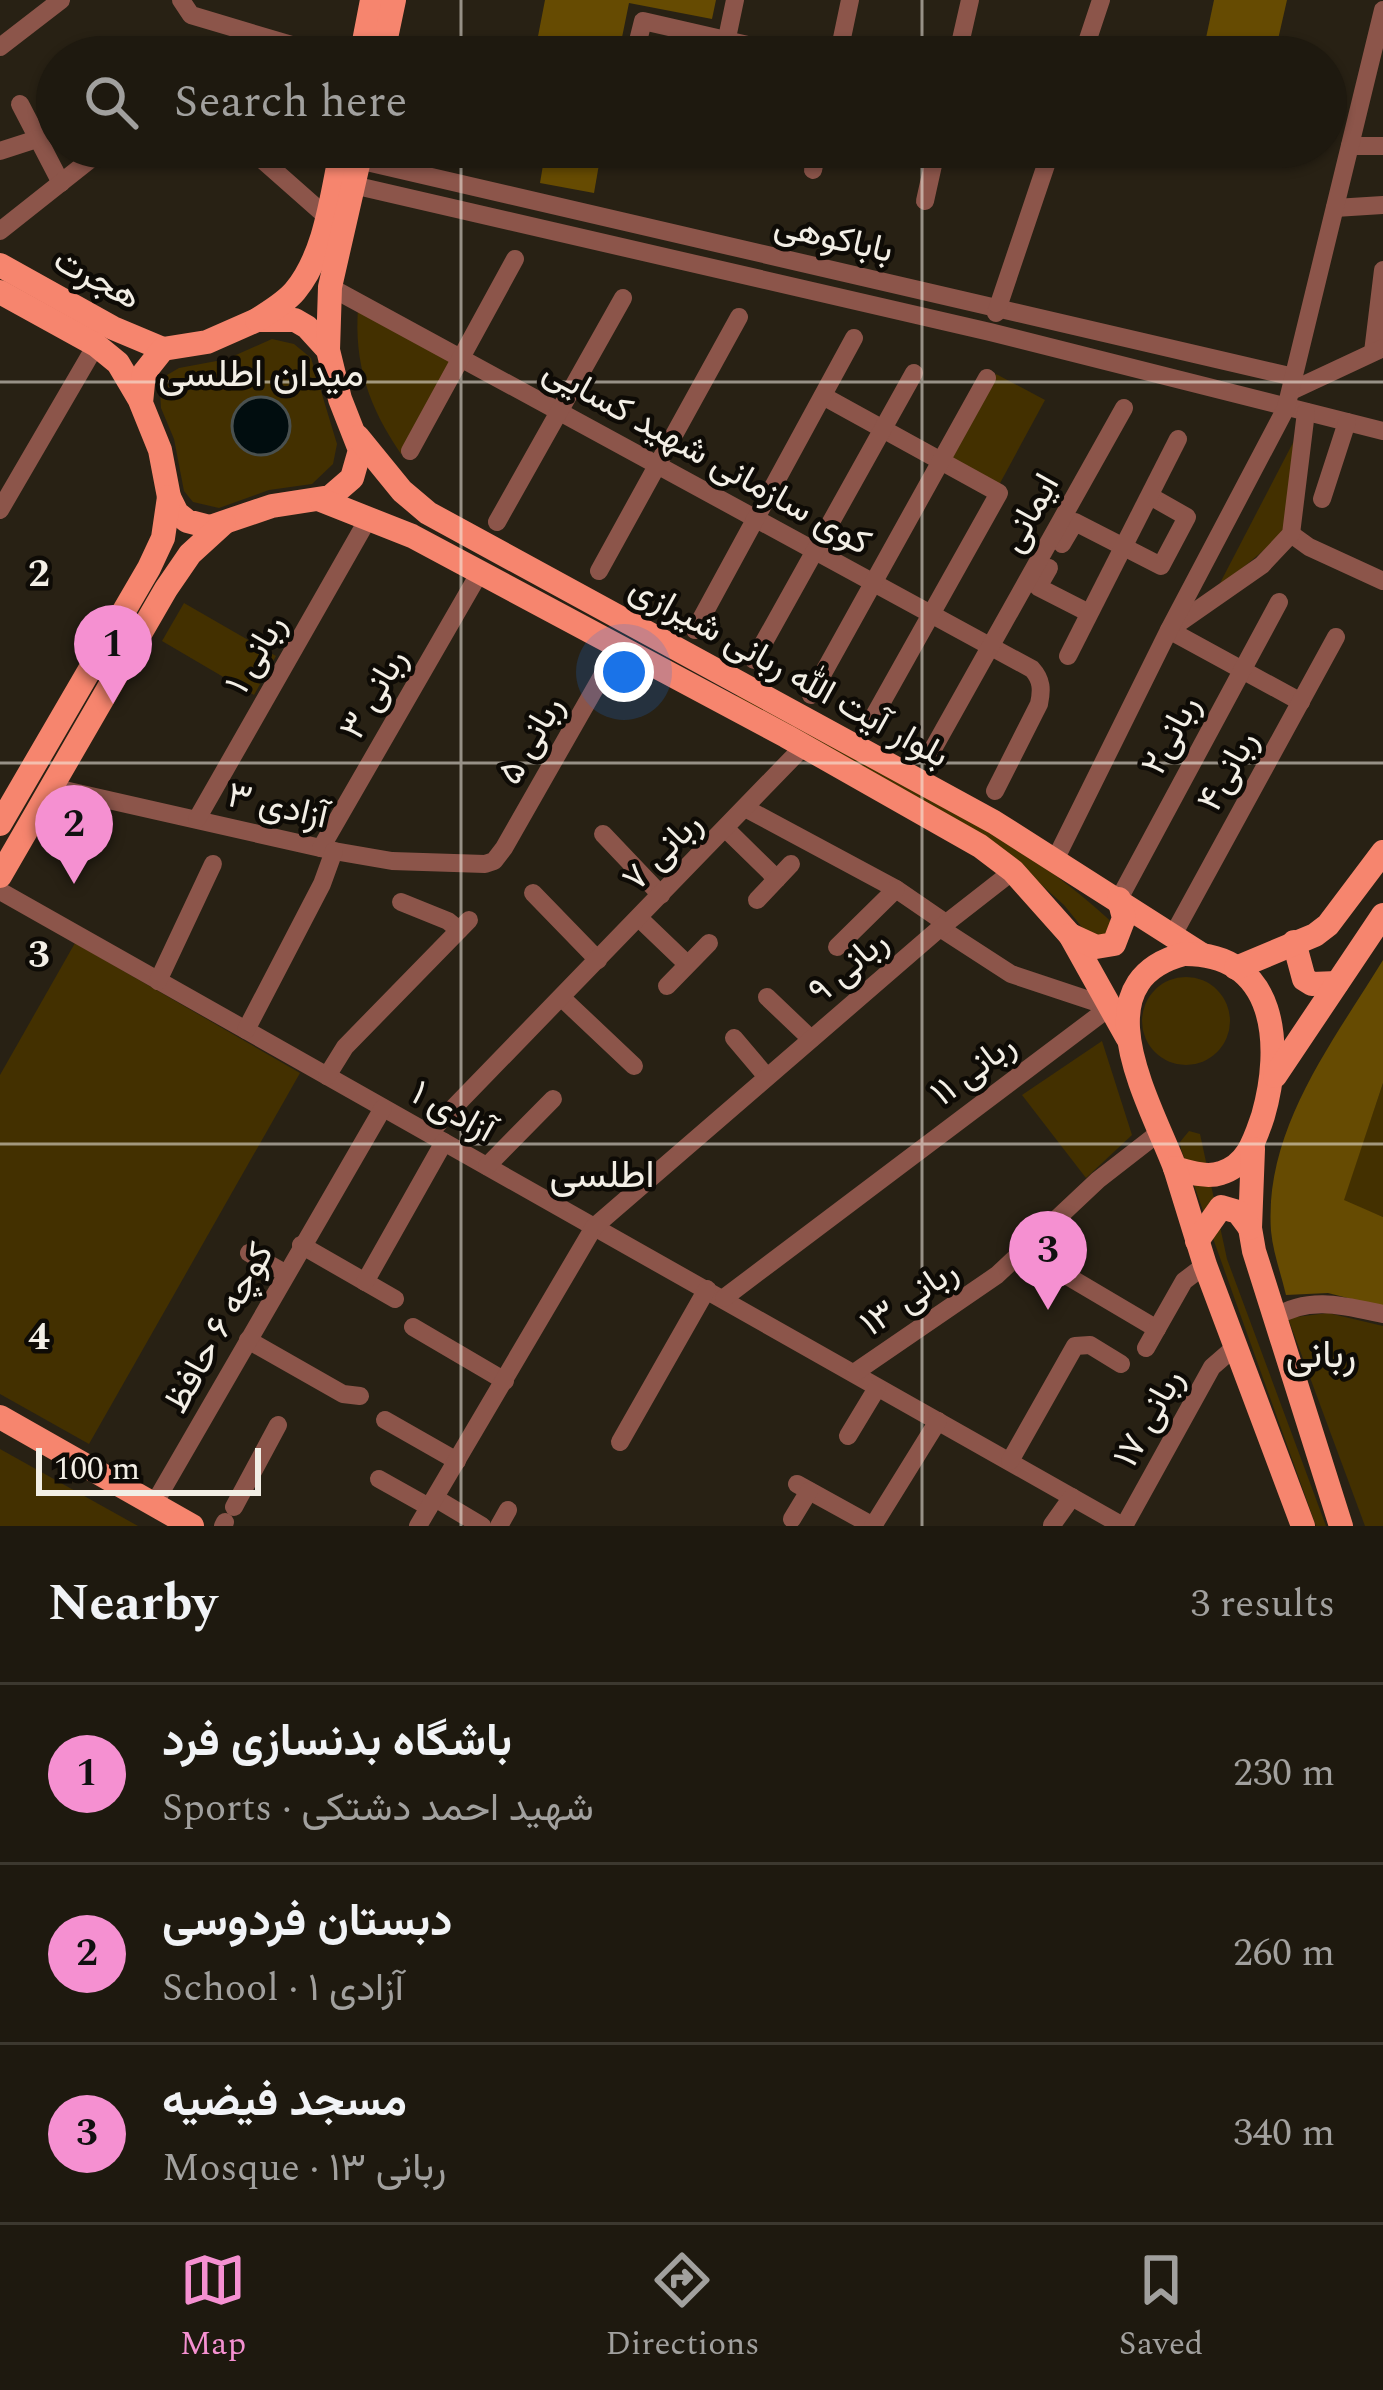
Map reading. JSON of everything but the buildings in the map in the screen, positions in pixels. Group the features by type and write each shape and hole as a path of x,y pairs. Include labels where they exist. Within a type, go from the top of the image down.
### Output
{"main road":[{"path":"365,36 372,0"},
{"path":"386,36 394,0"},
{"path":"0,824 163,538 169,497 160,450 141,403 144,374 163,349 207,342 257,320 293,294 350,168"},
{"path":"169,497 187,520 210,527 272,506 321,500 352,478 358,465 358,436 340,399 328,350 330,287 352,168"},
{"name":"هجرت","path":"0,265 113,328 163,349"},
{"name":"هجرت","path":"0,292 95,344 118,363 141,403"},
{"path":"257,320 295,320 328,350"},
{"name":"بلوار آیت الله ربانی شیرازی","path":"358,436 402,491 428,513 722,671 1055,860 1201,954"},
{"name":"بلوار آیت الله ربانی شیرازی","path":"321,500 412,536 946,825 1013,872 1070,935 1127,1037"},
{"path":"0,877 166,589 190,554 224,523"},
{"path":"708,694 722,671"},
{"path":"1235,968 1328,926 1383,852"},
{"path":"1070,935 1096,947 1114,944 1124,918 1119,899"},
{"path":"1341,1526 1250,1228 1252,1149 1274,1078 1383,915"},
{"path":"1294,942 1304,979 1312,984 1336,983"},
{"path":"1274,1078 1270,1013 1261,995 1235,968 1201,954 1169,958 1142,976 1127,1005 1127,1037 1303,1526"},
{"path":"1175,1168 1219,1174 1233,1168 1252,1149"},
{"path":"1201,1253 1221,1207 1238,1212 1250,1228"},
{"path":"0,1417 192,1526"}],"street":[{"path":"0,47 60,0"},
{"path":"728,36 735,0"},
{"path":"842,36 850,0"},
{"path":"962,36 970,0"},
{"path":"1089,36 1102,0"},
{"path":"186,8 269,36"},
{"path":"1347,158 1379,46 1383,10"},
{"path":"639,36 643,21 687,36"},
{"path":"20,104 36,137"},
{"path":"0,151 36,139"},
{"path":"1350,146 1383,146"},
{"path":"53,168 61,183"},
{"path":"0,231 80,168"},
{"path":"272,168 327,217"},
{"path":"384,168 990,332 1294,397 1347,422 1383,431"},
{"name":"باباکوهی","path":"386,168 1294,397"},
{"path":"925,201 932,168"},
{"path":"990,332 1045,168"},
{"path":"1169,630 1262,565 1291,534 1294,397 1345,168"},
{"path":"1335,208 1383,205"},
{"path":"410,451 515,259"},
{"path":"1055,860 1169,630 1294,397 1378,350 1383,271"},
{"name":"کوی سازمانی شهید کسایی","path":"330,287 1032,669 1042,690 994,791"},
{"path":"497,522 623,298"},
{"path":"599,571 739,316"},
{"path":"695,629 854,338"},
{"path":"0,510 95,344"},
{"path":"754,660 914,373"},
{"path":"811,695 987,378"},
{"path":"824,396 999,493 869,725"},
{"name":"ایمانی","path":"929,756 1124,408"},
{"path":"1322,499 1347,422"},
{"path":"1068,656 1178,439"},
{"path":"1150,496 1187,517 1200,516 1223,528"},
{"path":"1089,613 1038,587 1075,522 1161,566 1187,517"},
{"name":"ربانی ۱","path":"197,820 368,519"},
{"path":"1291,534 1383,580"},
{"name":"ربانی ۳","path":"246,1030 322,884 328,849 480,572"},
{"name":"ربانی۲","path":"1119,899 1279,602"},
{"path":"1169,630 1301,702"},
{"name":"ربانی۴","path":"1173,935 1336,638"},
{"name":"ربانی ۵","path":"494,861 570,738 618,648"},
{"name":"ربانی ۷","path":"365,1282 436,1138 562,998 804,746"},
{"name":"۳ آزادی","path":"51,787 392,861 453,865 494,861"},
{"path":"747,808 896,890 1011,974 1110,1006"},
{"path":"727,830 777,879"},
{"path":"603,834 661,896"},
{"path":"158,981 213,864"},
{"path":"757,900 791,864"},
{"name":"ربانی ۹","path":"418,1526 594,1227 943,926 1013,872"},
{"path":"837,947 896,890"},
{"name":"آزادی ۱","path":"0,891 1124,1526"},
{"path":"533,893 598,960"},
{"path":"327,1076 345,1047 464,925 400,902"},
{"path":"639,918 687,964"},
{"path":"667,986 709,943"},
{"path":"767,997 812,1039"},
{"path":"562,998 634,1066"},
{"name":"ربانی ۱۱","path":"716,1293 1110,1006"},
{"path":"734,1038 767,1077"},
{"path":"487,1166 554,1099"},
{"name":"کوچه ۶ حافظ","path":"154,1504 383,1108"},
{"name":"ربانی ۱۳","path":"854,1373 997,1275 1098,1180 1161,1131"},
{"path":"302,1245 395,1299"},
{"path":"1025,1251 1156,1329"},
{"path":"249,1253 285,1273"},
{"path":"1146,1348 1201,1253"},
{"path":"620,1442 716,1293"},
{"path":"1274,1318 1311,1304 1383,1314"},
{"path":"413,1327 505,1381"},
{"path":"248,1340 343,1394 359,1396"},
{"path":"1010,1461 1075,1346 1090,1345 1120,1364"},
{"name":"ربانی ۱۷","path":"1124,1526 1212,1367 1235,1347"},
{"path":"848,1436 877,1388"},
{"path":"385,1420 457,1462"},
{"path":"792,1520 803,1487 866,1525 938,1421"},
{"path":"227,1518 278,1426"},
{"path":"379,1478 482,1526"},
{"path":"1052,1526 1072,1497"}],"shaded area":[{"path":"545,0 716,0 712,19 629,3 622,36 538,36"},
{"path":"1214,0 1287,0 1279,36 1206,36"},
{"path":"542,168 598,168 594,193 540,183"},
{"path":"358,308 452,360 401,454 366,385"},
{"path":"272,339 294,344 311,358 337,444 333,464 312,484 269,490 219,508 193,502 184,491 174,439 161,408 160,391 167,375 179,368 227,359"},
{"path":"996,374 1045,400 999,485 950,459"},
{"path":"261,397 281,406 290,426 281,446 261,455 241,446 232,426 241,406"},
{"path":"1297,435 1287,531 1217,589"},
{"path":"184,603 276,656 254,695 162,641"},
{"path":"739,695 887,773 1032,858 1118,928 1115,937 1089,936 1064,905 997,845 733,697"},
{"path":"75,943 300,1073 89,1444 0,1394 0,1075"},
{"path":"1383,960 1383,1083 1344,1200 1383,1217 1383,1307 1328,1293 1286,1295 1271,1231 1279,1157 1306,1088"},
{"path":"1186,977 1217,990 1230,1021 1217,1052 1186,1065 1155,1052 1142,1021 1155,990"},
{"path":"1102,1041 1132,1135 1086,1178 1022,1095"},
{"path":"1383,1083 1383,1217 1343,1201"},
{"path":"1189,1131 1200,1134 1227,1259 1326,1526 1316,1526 1181,1149 1180,1142"},
{"path":"1328,1313 1383,1326 1383,1526 1365,1526 1288,1318"},
{"path":"0,1449 138,1526 0,1526"}],"place":[{"name":"باشگاه بدنسازی فرد","path":"113,704"},
{"name":"دبستان فردوسی","path":"74,884"},
{"name":"مسجد فیضیه","path":"1048,1310"}],"district":[{"name":"میدان اطلسی","path":"261,372"},
{"name":"اطلسی","path":"602,1173"},
{"name":"ربانی","path":"1321,1353"}]}
